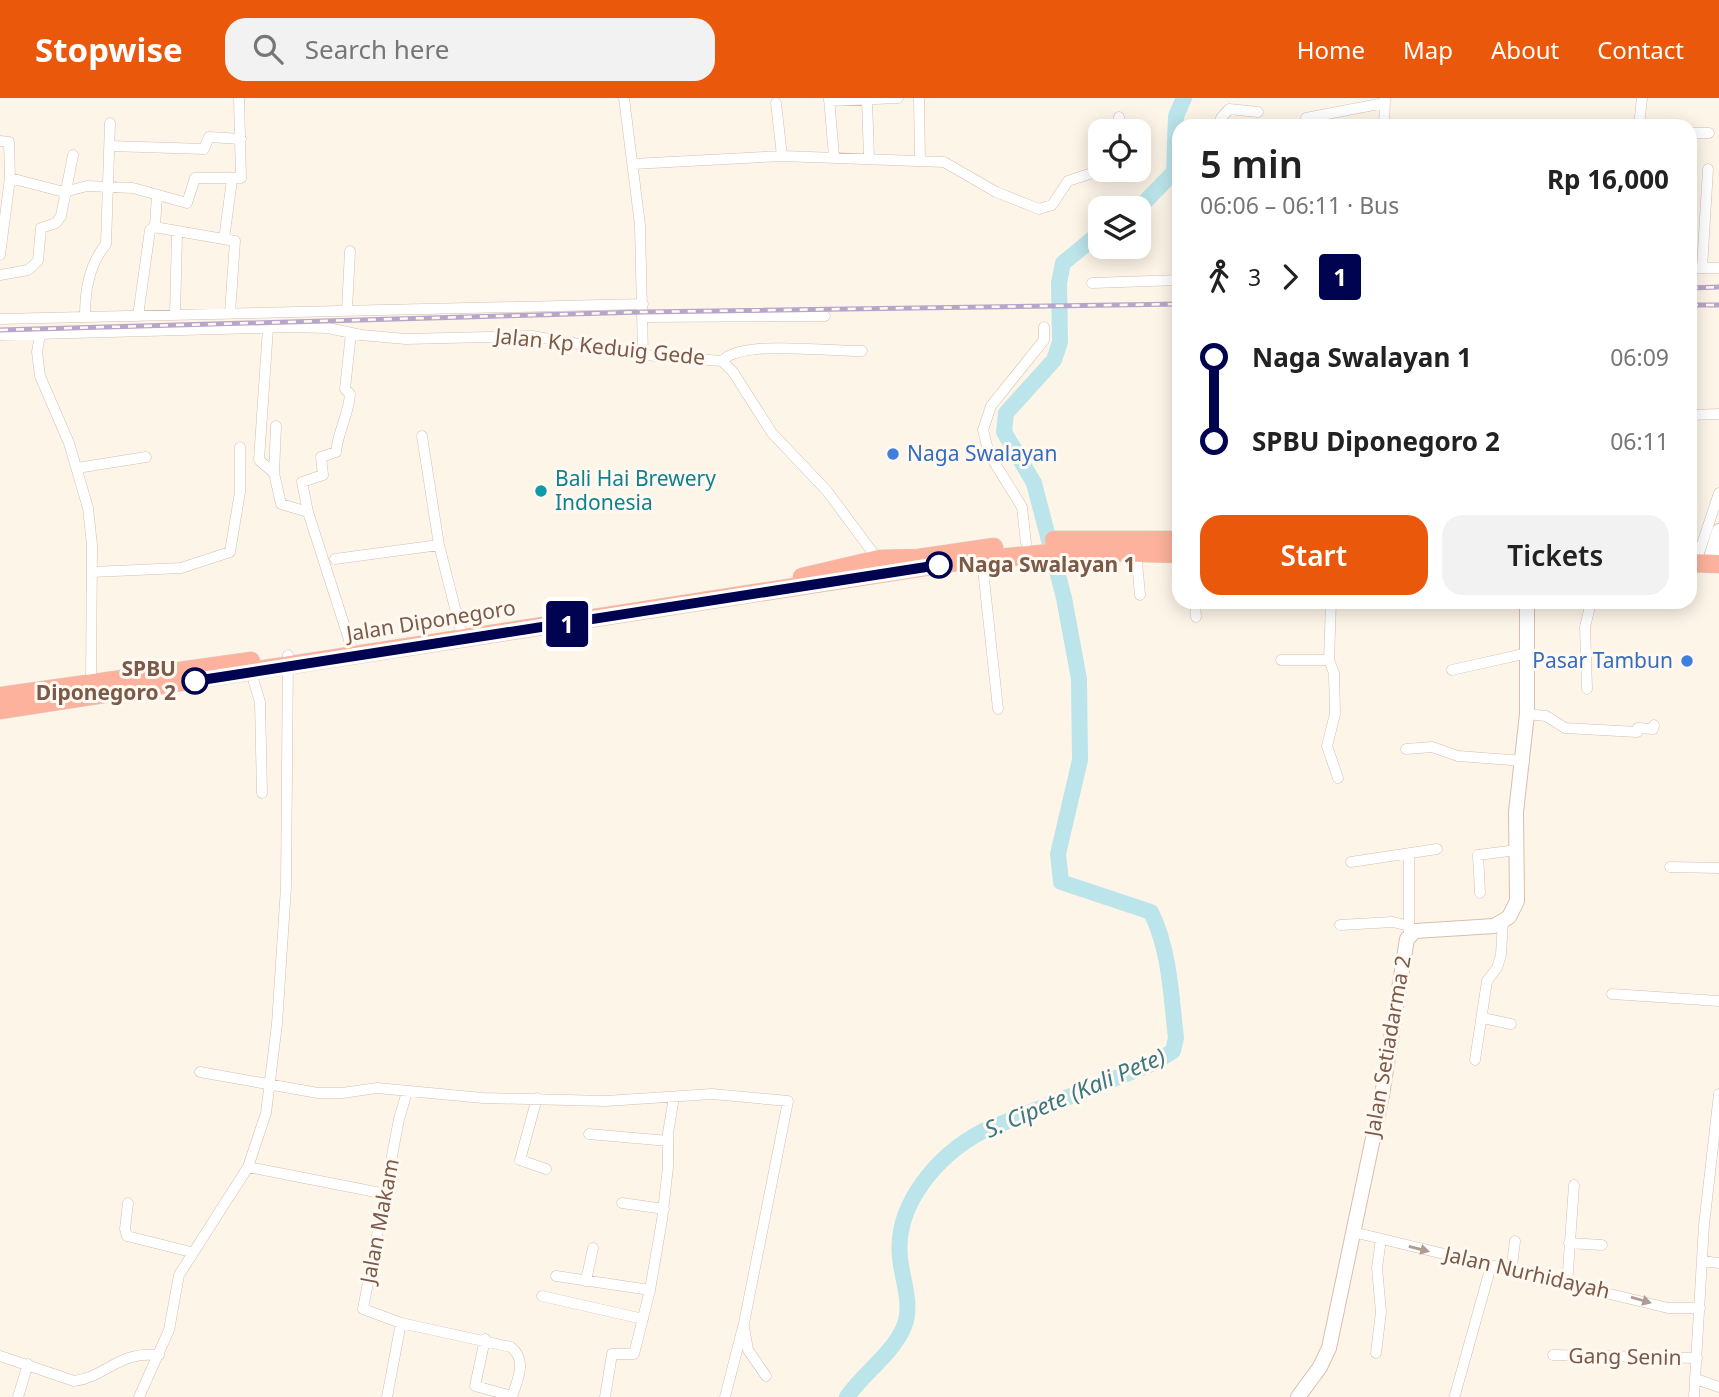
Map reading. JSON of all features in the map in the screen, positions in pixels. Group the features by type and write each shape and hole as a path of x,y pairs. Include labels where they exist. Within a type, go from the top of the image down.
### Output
{"highway":[{"path":"1077,545 1172,540"},
{"name":"Jalan Diponegoro","path":"288,661 351,646 460,628 804,577 1031,546 1077,545"},
{"path":"1077,545 1172,553"},
{"name":"Jalan Diponegoro","path":"0,710 249,667 880,567"},
{"name":"Jalan Diponegoro","path":"0,696 91,682 249,667"}],"main road":[{"path":"1705,559 1719,531"},
{"path":"1503,921 1517,901 1516,812 1524,761 1527,714 1527,609"},
{"name":"Jalan Setiadarma 2","path":"1298,1397 1326,1356 1382,1096 1409,930 1478,929 1503,921"}],"street":[{"path":"10,178 64,192 109,186 157,195 183,204 190,200 195,178 232,180 241,177 239,98"},
{"path":"624,98 633,164 643,304 643,355"},
{"path":"834,156 829,99 898,98"},
{"path":"919,98 920,161"},
{"path":"1640,119 1642,98"},
{"path":"867,100 869,158"},
{"path":"1306,118 1385,100 1384,119"},
{"path":"776,103 782,156"},
{"path":"1222,119 1223,114 1229,109 1258,112"},
{"path":"85,316 86,284 99,252 106,244 110,123"},
{"path":"1697,132 1709,133"},
{"path":"110,146 204,149 208,137 241,139"},
{"path":"0,141 9,142 10,178 4,202 0,256"},
{"path":"0,275 27,270 38,261 41,229 56,223 61,216 73,155"},
{"path":"633,164 782,156 944,162 996,192 1039,209 1052,205 1068,181 1088,174"},
{"path":"1697,260 1708,169"},
{"path":"224,239 232,180"},
{"path":"138,316 150,230 154,228 157,195"},
{"path":"154,228 236,242 230,313"},
{"path":"175,315 177,234"},
{"path":"347,310 350,251"},
{"path":"1697,268 1719,268"},
{"path":"1092,283 1172,280"},
{"path":"0,319 643,304"},
{"path":"643,317 825,316"},
{"path":"1031,546 1022,507 989,454 983,430 991,406 1044,340 1044,327"},
{"path":"268,328 259,457 274,473"},
{"name":"Jalan Kp Keduig Gede","path":"0,335 328,328 405,339 532,336 643,355 722,361 733,372 772,433 827,491 880,567"},
{"path":"351,333 345,389 350,394 348,409 339,429 336,452 322,456 323,475 302,482 308,513 351,646"},
{"path":"40,334 37,352 40,376 69,443 88,508 92,572 91,682"},
{"path":"722,361 732,354 765,349 800,347 862,351"},
{"path":"1697,415 1719,414"},
{"path":"276,426 274,473 281,504 308,513"},
{"path":"422,436 439,545 460,628"},
{"path":"92,572 181,568 230,552 240,492 240,447"},
{"path":"77,468 146,457"},
{"path":"1705,559 1719,493"},
{"path":"335,559 439,545"},
{"path":"1136,551 1140,595"},
{"path":"981,554 998,709"},
{"path":"1195,609 1196,617"},
{"path":"1331,609 1329,660 1334,673 1335,714 1327,746 1338,778"},
{"path":"1587,689 1585,627 1589,609"},
{"path":"1452,670 1528,653"},
{"path":"1281,660 1329,660"},
{"path":"139,1397 169,1330 179,1275 191,1252 248,1167 266,1113 286,887 288,661"},
{"path":"249,667 260,702 262,793"},
{"path":"1527,714 1546,716 1565,728 1637,732 1638,728 1653,730 1654,724"},
{"path":"1406,749 1432,747 1458,756 1524,761"},
{"path":"1351,862 1437,849"},
{"path":"1480,893 1478,855 1517,850"},
{"path":"1340,925 1393,922 1409,930 1409,854"},
{"path":"1671,867 1719,868"},
{"path":"1475,1060 1487,981 1497,968 1501,955 1503,921"},
{"path":"1612,995 1719,1002"},
{"path":"1483,1018 1511,1024"},
{"path":"200,1072 269,1087 318,1093 377,1088 407,1092 606,1101 725,1094 788,1101 744,1323 725,1397"},
{"name":"Jalan Makam","path":"407,1092 362,1307 365,1312 401,1323 485,1339 511,1347 519,1355 521,1365 512,1397"},
{"path":"1694,1397 1702,1261 1719,1094"},
{"path":"605,1397 612,1354 617,1352 632,1355 650,1290 664,1209 674,1097"},
{"path":"537,1098 520,1160 546,1169"},
{"path":"589,1135 668,1141"},
{"path":"248,1167 386,1194"},
{"path":"1567,1285 1574,1185"},
{"path":"128,1203 125,1229 127,1236 191,1252"},
{"path":"622,1203 664,1209"},
{"name":"Jalan Nurhidayah","path":"1353,1233 1668,1308 1700,1308"},
{"path":"1376,1353 1381,1312 1377,1268 1381,1239"},
{"path":"1511,1272 1515,1241"},
{"path":"1569,1242 1602,1245"},
{"path":"586,1281 593,1248"},
{"path":"1702,1261 1719,1263"},
{"path":"1455,1395 1491,1266"},
{"path":"556,1276 650,1290"},
{"path":"542,1296 643,1319"},
{"path":"387,1397 401,1323"},
{"path":"744,1323 748,1350 766,1376"},
{"path":"485,1339 474,1383 491,1394 512,1397"},
{"name":"Gang Senin","path":"1553,1354 1698,1358"},
{"path":"0,1356 74,1381 83,1380 127,1357 159,1355"},
{"path":"18,1397 28,1364"},
{"path":"1696,1379 1719,1387"}],"waterway":[{"name":"S. Cipete (Kali Pete)","path":"1176,119 1184,98"},
{"name":"S. Cipete (Kali Pete)","path":"1151,196 1172,174"},
{"name":"S. Cipete (Kali Pete)","path":"847,1397 888,1352 902,1332 907,1305 900,1238 912,1200 936,1167 983,1131 1154,1063 1173,1051 1176,1038 1166,958 1151,912 1061,882 1058,854 1080,760 1079,679 1064,598 1034,483 1004,432 1006,413 1054,360 1060,342 1059,283 1063,263 1088,243"}],"railway":[{"path":"1697,288 1719,287"},
{"path":"0,330 643,312 1172,304"},
{"path":"1697,305 1719,305"}],"bus line":[{"name":"1","path":"195,681 939,565"}],"place":[{"name":"Naga Swalayan","path":"893,454"},
{"name":"Bali Hai Brewery Indonesia","path":"541,491"},
{"name":"Naga Swalayan 1","path":"939,565"},
{"name":"Pasar Tambun","path":"1687,661"},
{"name":"SPBU Diponegoro 2","path":"195,681"}]}
